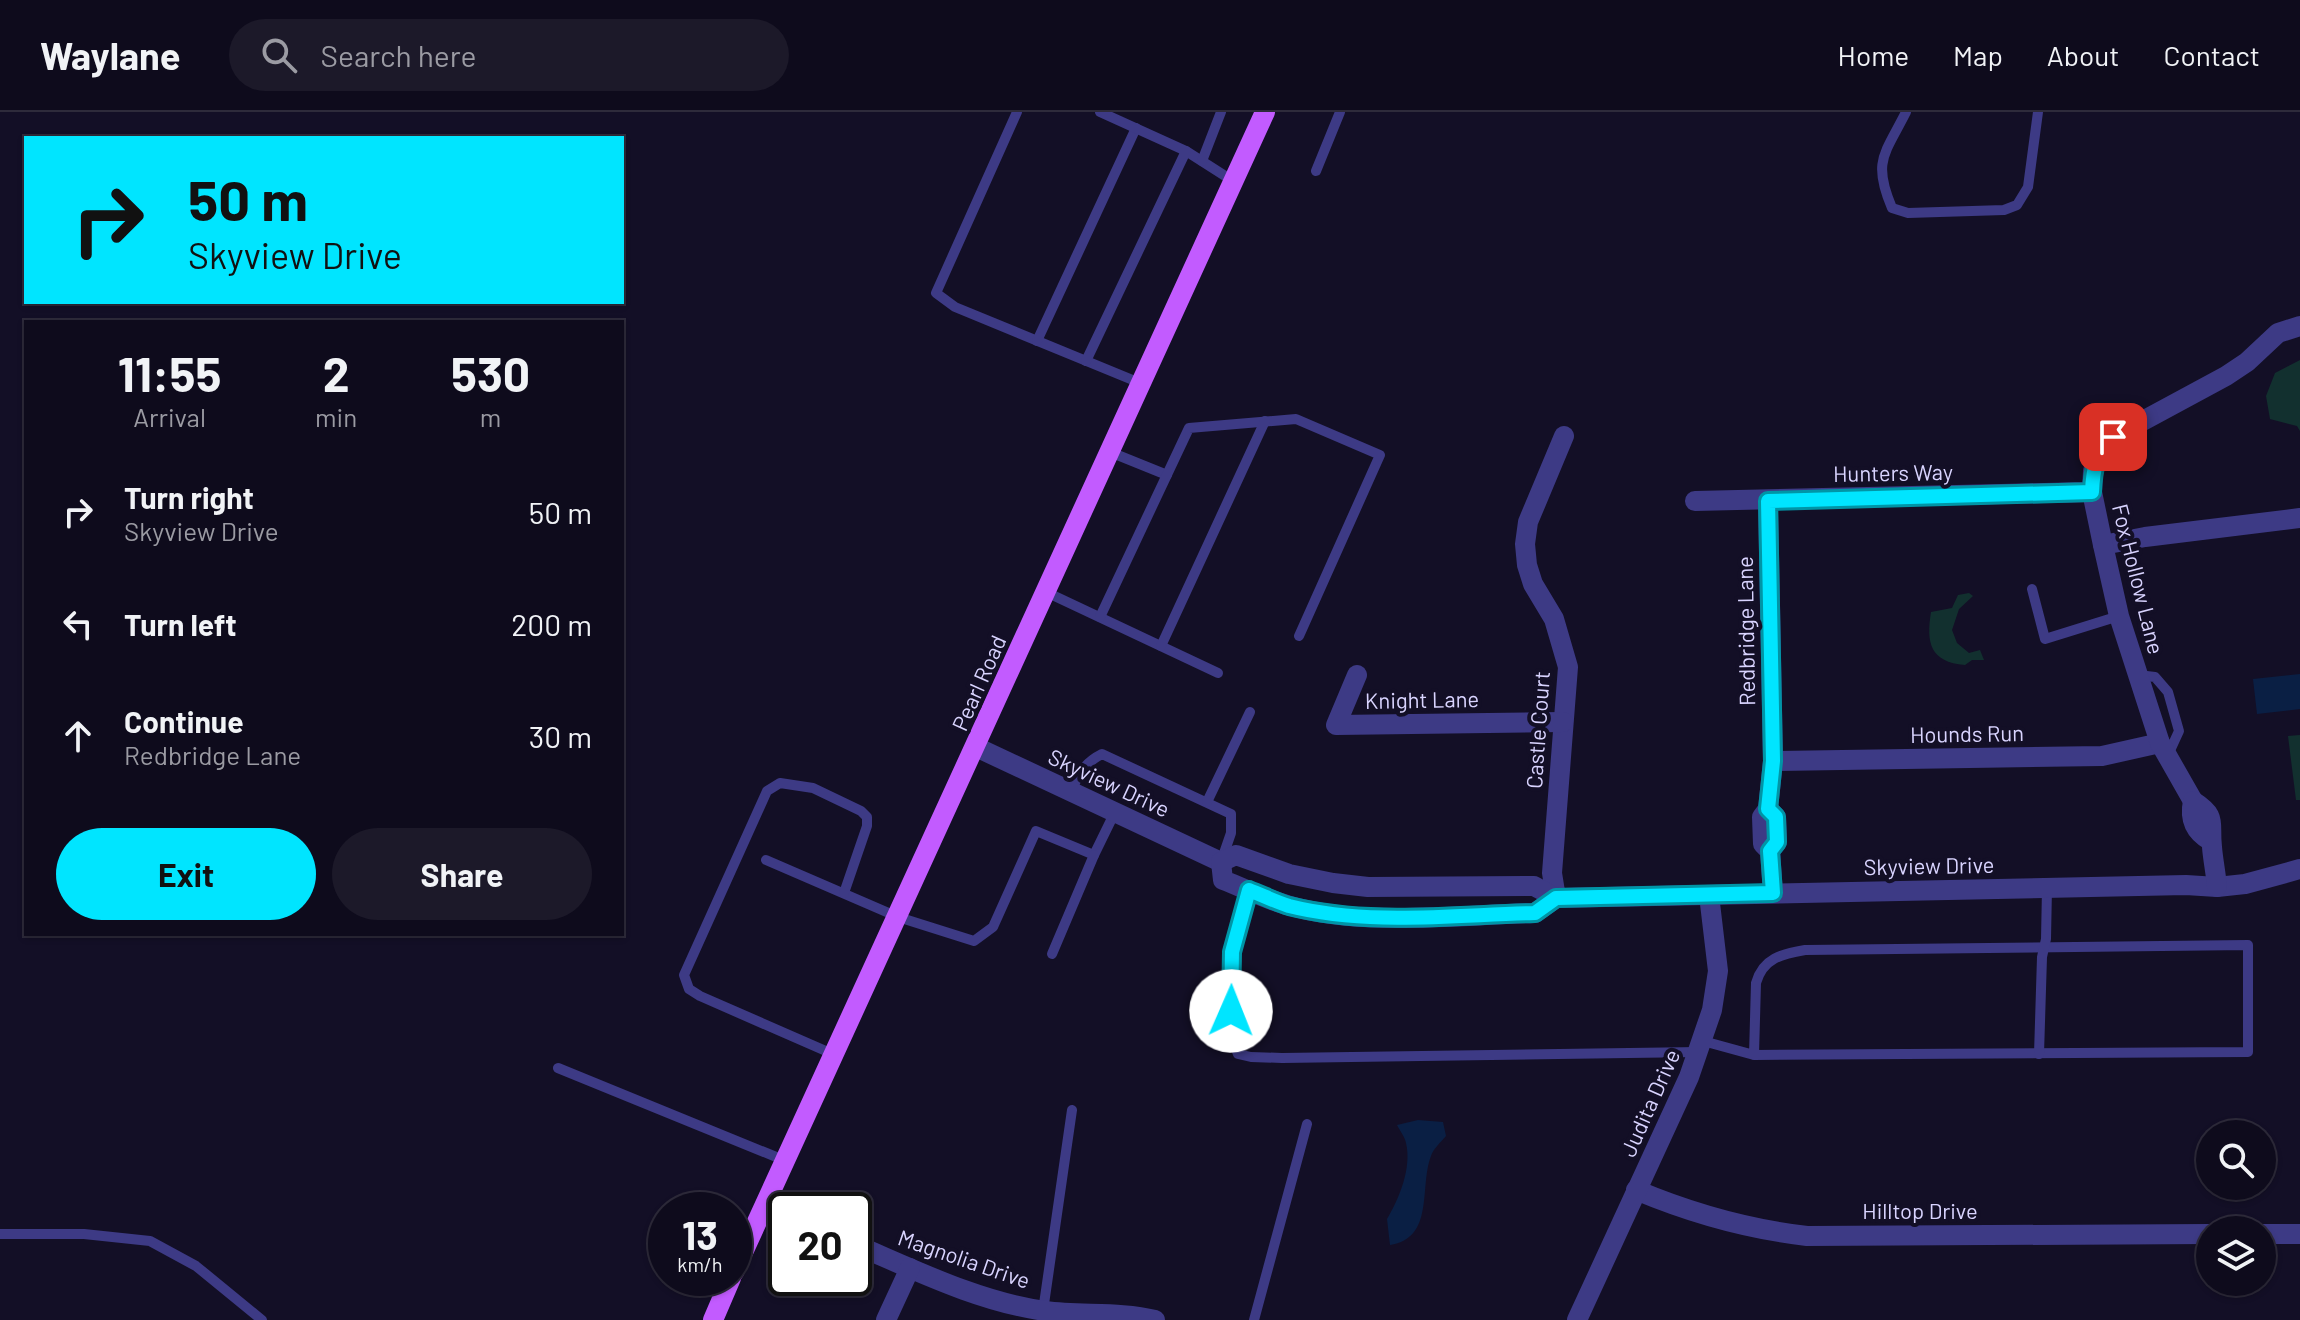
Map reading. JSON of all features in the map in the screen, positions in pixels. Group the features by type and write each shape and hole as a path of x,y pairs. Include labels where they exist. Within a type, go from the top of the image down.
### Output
{"main road":[{"name":"Pearl Road","path":"752,1234 1265,112"},
{"path":"713,1320 723,1296"}],"street":[{"name":"Fox Hollow Lane","path":"2217,887 2211,841 2213,827 2206,809 2193,801 2164,750 2119,616 2092,492 2093,471 2100,452 2113,437 2226,376 2247,362 2278,333 2300,326"},
{"name":"Castle Court","path":"1556,898 1552,873 1568,667 1554,619 1533,584 1525,544 1528,522 1564,436"},
{"name":"Hunters Way","path":"1695,501 2092,492"},
{"name":"Redbridge Lane","path":"1768,501 1773,761 1768,809 1762,817 1763,844 1770,851 1773,893"},
{"path":"2103,545 2300,518"},
{"name":"Knight Lane","path":"1357,675 1336,725 1563,722"},
{"name":"Skyview Drive","path":"976,747 1221,862"},
{"name":"Hounds Run","path":"1773,761 2102,756 2164,750"},
{"name":"Skyview Drive","path":"1221,862 1236,855 1289,874 1368,887 1534,886 1556,898 2217,887 2245,884 2300,869"},
{"name":"Skyview Drive","path":"1221,862 1223,880 1286,905 1330,914 1365,917 1535,913 1556,898"},
{"name":"Judita Drive","path":"1577,1320 1701,1046 1718,971 1709,895"},
{"name":"Hilltop Drive","path":"1636,1190 1719,1221 1807,1236 2196,1234"},
{"path":"2276,1234 2300,1234"},
{"name":"Magnolia Drive","path":"872,1252 958,1287 1043,1311 1155,1320"},
{"path":"886,1320 910,1268"}],"lane":[{"path":"1017,112 936,293 955,307 1140,383"},
{"path":"1100,112 1186,151 1233,181"},
{"path":"1202,161 1221,112"},
{"path":"1316,171 1340,112"},
{"path":"1906,112 1882,159 1881,183 1892,208 1908,213 2004,210 2017,205 2028,187 2038,112"},
{"path":"1037,341 1136,128"},
{"path":"1086,361 1186,151"},
{"path":"1100,617 1189,428 1296,419 1380,455 1299,636"},
{"path":"1161,646 1265,421"},
{"path":"1110,452 1167,475"},
{"path":"2032,589 2045,639 2119,616"},
{"path":"1046,592 1218,673"},
{"path":"1207,802 1250,712"},
{"path":"1071,791 1080,771 1089,761 1102,754 1207,802 1231,814 1231,833 1221,862"},
{"path":"835,1055 700,996 689,989 684,975 767,791 780,783 813,788 861,811 867,817 867,826 844,893"},
{"path":"1052,954 1115,812"},
{"path":"766,860 898,917 974,941 993,927 1036,831 1094,855"},
{"path":"2039,1054 2047,888"},
{"path":"1249,890 1232,952 1231,1041 1238,1054 1251,1057 1701,1046 1754,1055 2248,1052 2248,945 1805,950 1782,954 1766,962 1759,971 1754,1055"},
{"path":"558,1068 786,1161"},
{"path":"1043,1311 1072,1110"},
{"path":"1254,1320 1307,1124"},
{"path":"0,1234 84,1234 150,1241 196,1266 262,1320"}],"green space":[{"path":"2300,360 2300,431 2297,426 2270,419 2266,396 2275,373"},
{"path":"1969,593 1973,596 1959,609 1952,630 1957,643 1969,653 1980,650 1984,660 1972,660 1965,665 1944,660 1938,655 1930,642 1929,633 1931,612 1952,608 1958,595"},
{"path":"2300,735 2300,800 2296,800 2288,736"}],"water":[{"path":"2300,674 2300,709 2257,714 2253,679"},
{"path":"1418,1120 1443,1122 1446,1136 1431,1156 1420,1222 1404,1240 1390,1245 1387,1219 1400,1193 1407,1163 1405,1141 1397,1125"}],"route":[{"path":"1231,1011 1232,952 1249,890 1286,905 1365,917 1535,913 1556,898 1773,893 1770,851 1777,842 1776,817 1768,809 1773,761 1768,501 2092,492 2093,471 2100,452 2113,437"}]}
